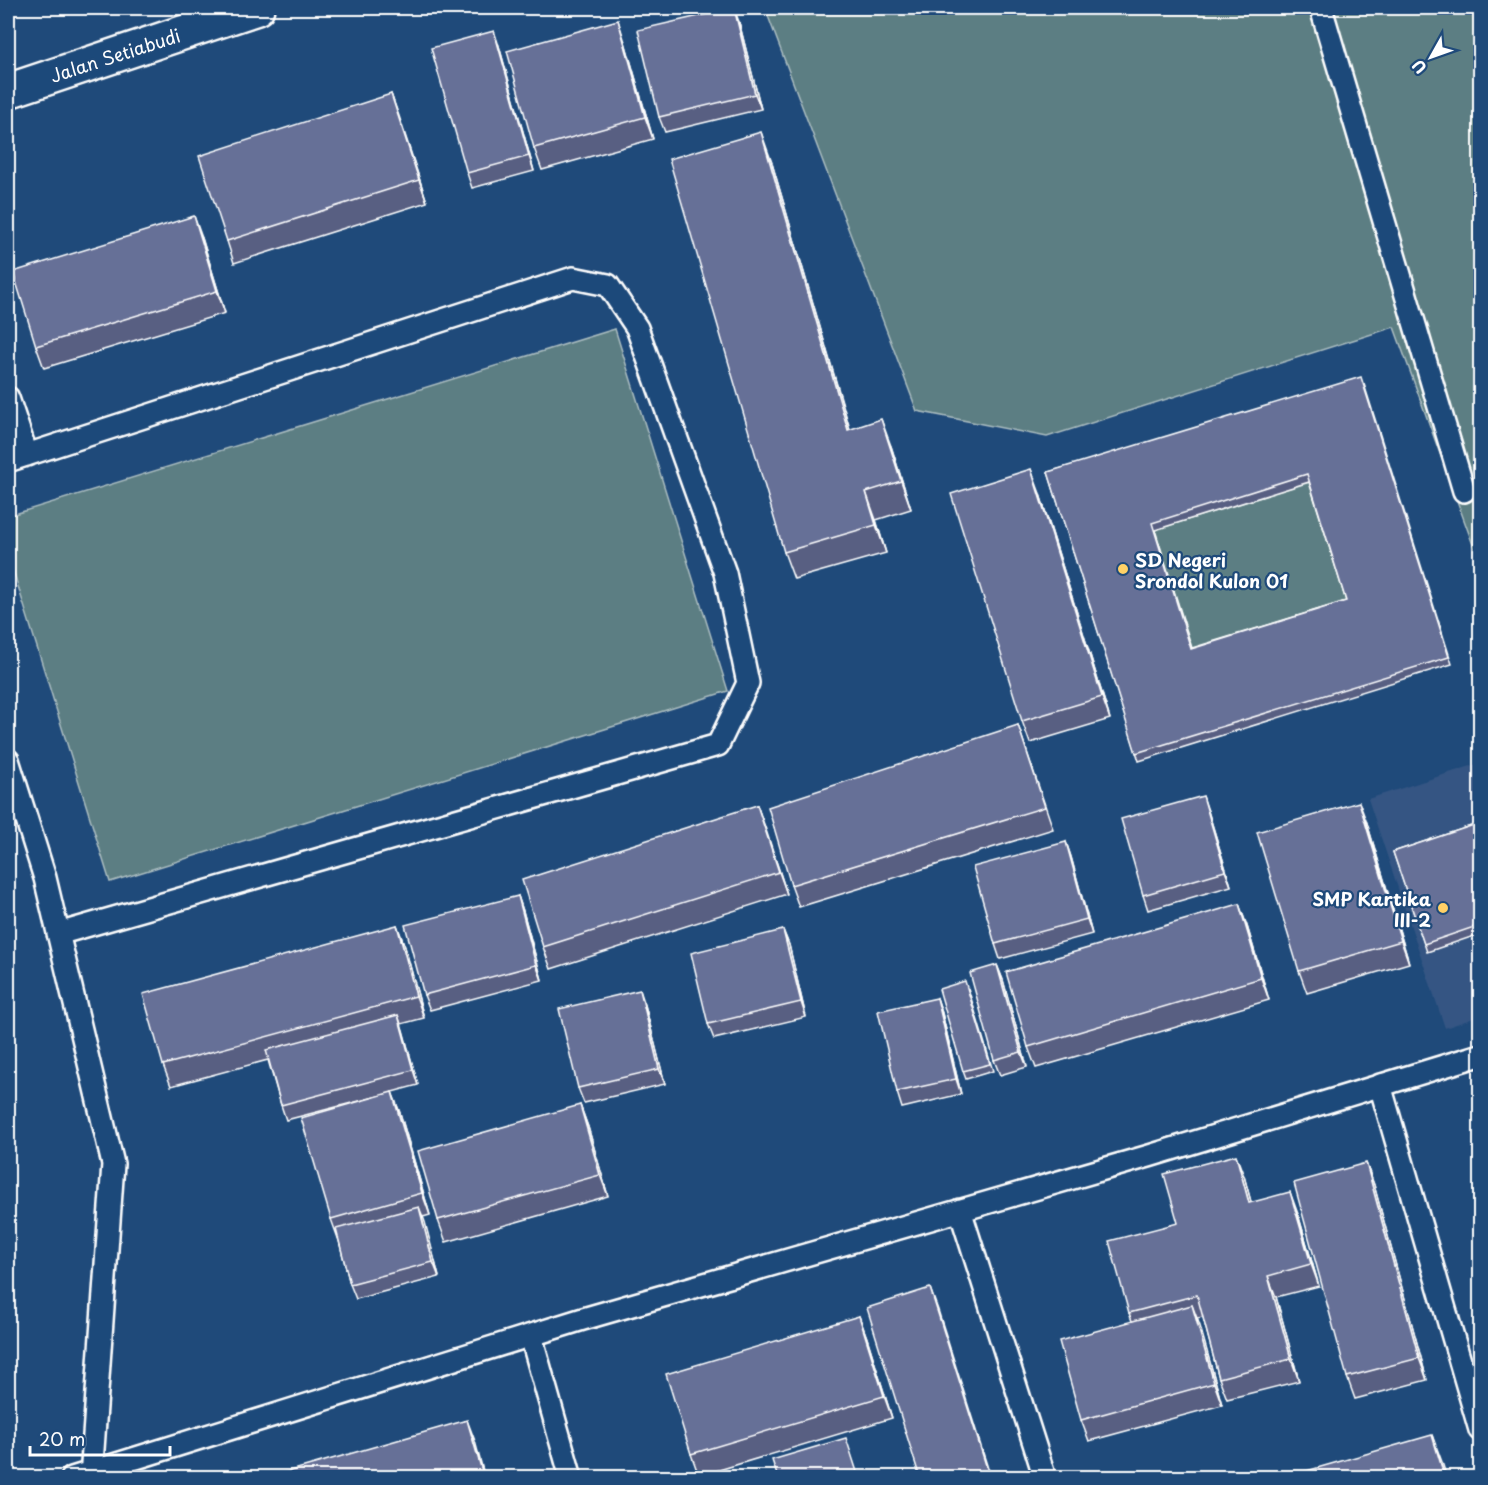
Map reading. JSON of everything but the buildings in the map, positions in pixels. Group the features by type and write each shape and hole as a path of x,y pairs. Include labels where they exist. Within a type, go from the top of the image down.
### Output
{"highway":[{"name":"Jalan Setiabudi","path":"8,91 257,8"}],"lane":[{"path":"1321,8 1464,491"},
{"path":"8,399 17,458 573,278 608,285 637,328 725,573 748,683 718,745 58,934"},
{"path":"8,760 45,878 113,1164 99,1385 84,1476 531,1336 1480,1055"},
{"path":"1380,1085 1476,1398 1480,1430"},
{"path":"960,1210 1045,1478"},
{"path":"531,1336 572,1478"}],"shaded area":[{"name":"SMP Kartika III-2","path":"1480,763 1480,1016 1445,1028 1368,799"}],"green space":[{"path":"765,8 1480,8 1480,564 1394,327 1047,437 917,411"},
{"path":"615,329 728,691 110,882 8,554 8,516"},
{"path":"1310,482 1349,609 1194,656 1155,530"}],"place":[{"name":"SD Negeri Srondol Kulon 01","path":"1123,569"},
{"name":"SMP Kartika III-2","path":"1443,908"}]}
